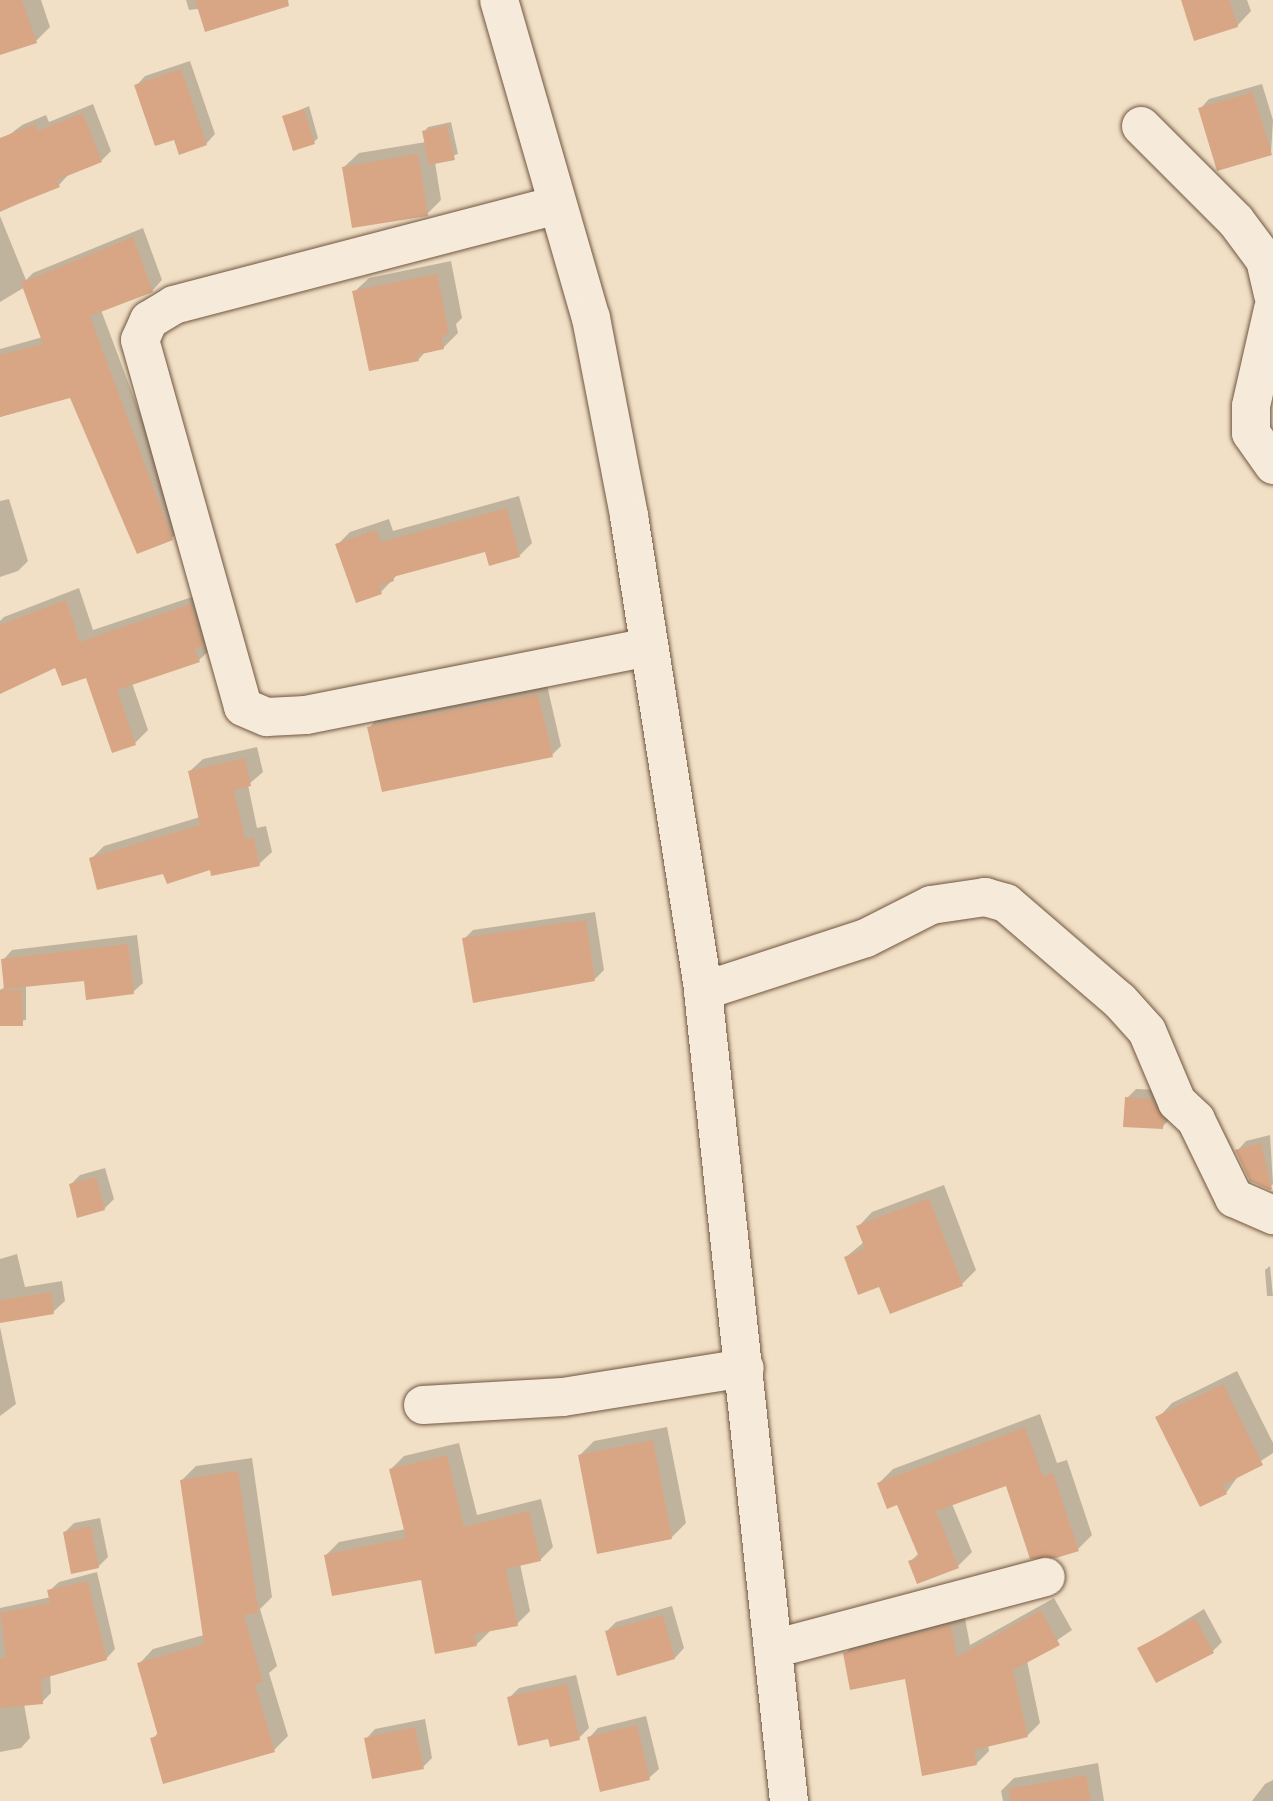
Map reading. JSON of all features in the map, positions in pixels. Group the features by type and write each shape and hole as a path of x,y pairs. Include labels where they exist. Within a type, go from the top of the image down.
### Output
{"street":[{"path":"499,0 591,318 648,647 703,991 789,1801"},
{"path":"1141,126 1236,221 1265,260 1273,295"},
{"path":"557,205 174,305 149,320 140,340 243,708 267,717 306,715 648,647"},
{"path":"1273,309 1251,406 1251,433 1273,465"},
{"path":"703,991 866,938 931,905 985,897 1006,903 1120,1000 1147,1031 1177,1102 1196,1120 1234,1198 1273,1215"},
{"path":"423,1405 563,1397 745,1368"},
{"path":"773,1649 1046,1577"}],"building":[{"path":"0,0 22,0 37,43 0,55"},
{"path":"195,0 288,0 289,6 205,32"},
{"path":"1181,0 1229,0 1238,27 1194,41"},
{"path":"181,69 207,145 179,155 174,140 155,146 134,85"},
{"path":"1253,92 1272,155 1217,171 1198,108"},
{"path":"304,109 315,144 293,151 282,116"},
{"path":"83,113 102,162 57,180 60,187 0,211 0,138 35,124 38,131"},
{"path":"447,125 455,160 429,165 422,131"},
{"path":"418,154 428,216 352,228 342,167"},
{"path":"133,237 153,292 90,316 173,540 137,554 70,398 0,417 0,355 43,344 21,283"},
{"path":"437,274 449,334 442,336 444,349 417,355 419,361 369,371 352,291"},
{"path":"507,508 520,557 489,566 485,552 393,577 394,581 379,586 382,594 356,603 335,544 376,530 381,542"},
{"path":"66,600 80,642 191,604 203,646 195,649 200,662 117,690 136,745 112,753 86,678 62,686 55,668 0,694 0,625"},
{"path":"538,694 553,757 382,792 367,727"},
{"path":"245,758 251,786 234,790 245,839 254,837 260,866 211,876 210,870 167,884 163,874 97,890 89,858 200,825 188,771"},
{"path":"586,920 595,981 473,1003 462,938"},
{"path":"128,944 134,994 86,1000 84,981 4,989 1,959"},
{"path":"0,990 22,990 23,1026 0,1026"},
{"path":"1125,1097 1152,1099 1164,1119 1163,1129 1123,1127"},
{"path":"1261,1143 1272,1189 1270,1190 1250,1181 1235,1150"},
{"path":"96,1177 105,1210 77,1218 69,1184"},
{"path":"929,1198 963,1286 890,1314 879,1287 858,1295 844,1257 865,1249 856,1226"},
{"path":"51,1292 54,1314 0,1323 0,1300"},
{"path":"1223,1384 1263,1465 1223,1485 1227,1494 1200,1507 1155,1417"},
{"path":"1025,1427 1043,1476 1053,1473 1079,1551 1056,1558 1030,1559 1006,1486 936,1511 959,1568 917,1584 908,1561 919,1557 897,1505 887,1509 877,1483"},
{"path":"653,1440 672,1539 597,1554 578,1455"},
{"path":"447,1455 464,1527 529,1511 541,1561 506,1569 518,1626 475,1634 477,1646 435,1654 421,1580 332,1596 324,1555 406,1538 389,1469"},
{"path":"238,1471 259,1613 244,1615 263,1682 255,1684 275,1752 163,1784 150,1738 158,1736 137,1663 204,1644 180,1480"},
{"path":"91,1526 99,1568 71,1574 63,1532"},
{"path":"88,1581 107,1660 41,1679 43,1704 0,1708 0,1658 6,1657 0,1613 50,1603 47,1590"},
{"path":"1041,1610 1060,1645 1013,1670 1028,1737 974,1750 977,1765 922,1776 905,1679 850,1690 843,1653 951,1625 957,1657"},
{"path":"663,1615 675,1659 617,1676 605,1631"},
{"path":"1195,1618 1214,1653 1156,1683 1137,1648"},
{"path":"567,1684 580,1740 550,1747 548,1739 518,1746 507,1697"},
{"path":"637,1725 650,1780 600,1792 587,1737"},
{"path":"415,1727 424,1769 372,1779 364,1738"},
{"path":"1086,1775 1091,1801 1010,1801 1009,1789"}]}
